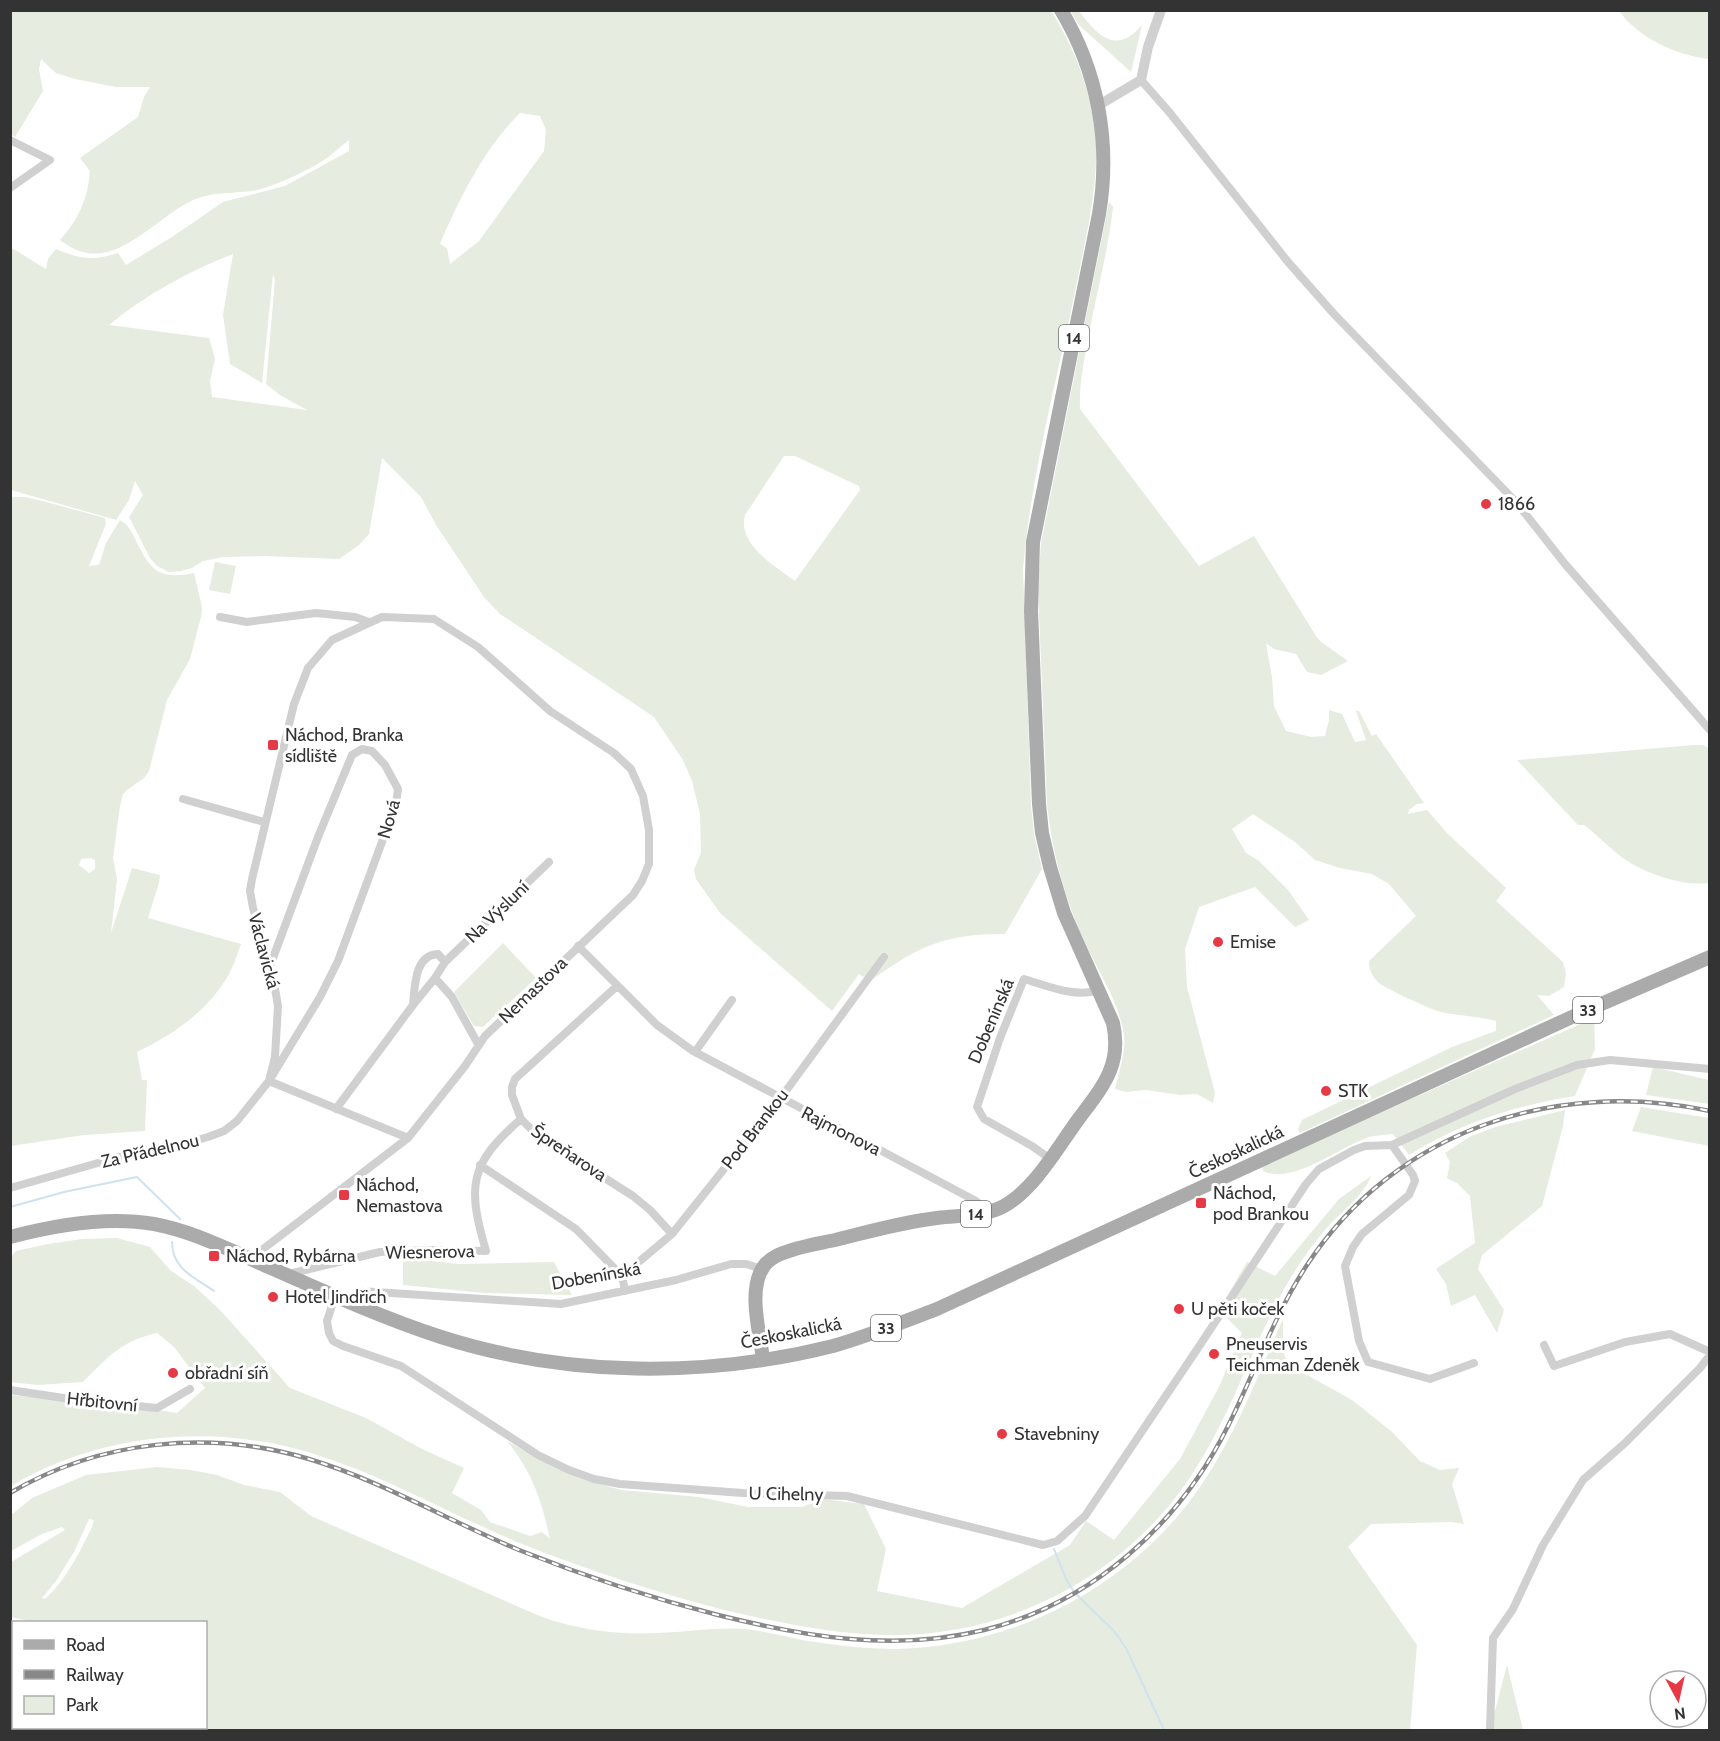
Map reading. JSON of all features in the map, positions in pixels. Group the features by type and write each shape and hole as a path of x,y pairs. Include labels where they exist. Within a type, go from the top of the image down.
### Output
{"main road":[{"name":"14","path":"762,1269 773,1258 790,1251 922,1220 983,1213 1000,1208 1027,1187 1104,1084 1115,1058 1116,1036 1113,1023 1064,912 1050,867 1042,832 1039,804 1030,588 1033,542 1101,201 1103,147 1099,105 1090,72 1079,44 1060,10"},
{"name":"Českoskalická","path":"10,1237 96,1221 152,1224 184,1231 335,1296 441,1337 509,1354 551,1361 664,1368 763,1359 834,1345 938,1309 1539,1032 1710,957"},
{"path":"762,1269 756,1284 755,1296 763,1359"}],"street":[{"path":"1099,105 1141,80 1148,47 1161,10"},
{"path":"1141,80 1170,113 1288,262 1334,314 1516,502 1565,564 1710,730"},
{"path":"10,140 50,160 10,188"},
{"name":"Václavická","path":"220,617 247,622 316,614 355,617 369,622"},
{"name":"Václavická","path":"269,1081 275,1057 278,1006 270,966 252,908 250,891 264,822 294,704 308,668 332,640 369,622 382,617 434,619 478,646 533,696"},
{"name":"Nemastova","path":"250,1259 408,1138 465,1066 478,1044 633,895 642,881 649,864 649,830 643,796 631,770 614,753 550,711 533,696"},
{"name":"Nová","path":"269,1081 320,997 338,961 396,804 398,789 394,779 372,751 362,749 352,754 270,966"},
{"path":"183,799 264,822"},
{"name":"Na Výsluní","path":"336,1109 445,962 549,862"},
{"name":"Rajmonova","path":"578,946 657,1025 695,1052 976,1201 981,1205 983,1213"},
{"name":"Na Výsluní","path":"412,1005 420,964 432,954 438,954 445,962"},
{"name":"Pod Brankou","path":"622,1276 672,1234 780,1099 884,957"},
{"path":"435,978 452,997 478,1044"},
{"name":"Dobenínská","path":"1049,1158 984,1119 977,1107 1000,1038 1024,979 1074,993 1100,990"},
{"name":"Špreňarova","path":"617,986 515,1079 512,1095 521,1119 537,1135 633,1196 650,1210 672,1234"},
{"path":"695,1052 732,1000"},
{"path":"1474,1363 1430,1379 1368,1362 1359,1341 1345,1266 1353,1247 1362,1234 1409,1195 1415,1181 1392,1145 1515,1089 1577,1065 1610,1060 1710,1069"},
{"path":"269,1081 408,1138"},
{"name":"Za Přádelnou","path":"10,1188 133,1153 183,1144 224,1131 237,1121 269,1081"},
{"path":"521,1119 499,1138 480,1165 576,1229 622,1276 625,1291"},
{"name":"U Cihelny","path":"335,1296 327,1321 329,1334 333,1341 401,1366 538,1455 594,1479 620,1484 743,1493 847,1496 1042,1545 1057,1541 1085,1516 1306,1184 1319,1169 1365,1146 1392,1145"},
{"name":"Wiesnerova","path":"287,1275 380,1252 486,1251 476,1218 475,1189 480,1165"},
{"name":"Dobenínská","path":"360,1291 561,1304 625,1291 731,1264 746,1264 762,1269"},
{"path":"1490,1731 1493,1638 1514,1609 1543,1545 1583,1480 1625,1443 1700,1368 1710,1353 1670,1334 1624,1342 1554,1366 1544,1345"},
{"name":"Hřbitovní","path":"10,1390 157,1408 190,1389"}],"green space":[{"path":"11,11 1051,11 1069,43 1088,93 1095,129 1096,166 1087,235 1038,463 1023,569 1031,805 1034,834 1042,869 1005,934 965,936 933,944 903,959 870,981 859,974 832,1011 720,913 696,879 694,870 701,853 700,814 692,781 683,760 654,717 500,614 484,597 436,525 421,497 382,458 369,534 359,545 339,559 223,557 203,561 192,568 169,572 157,566 150,558 129,517 143,495 135,481 129,500 116,520 11,490 10,247 46,269 48,259 56,249 87,258 118,253 126,265 223,202 285,186 349,151 349,140 324,160 292,177 257,190 217,194 193,200 129,243 96,254 78,251 60,240 77,217 87,191 90,171 80,158 138,117 144,97 150,87 116,87 75,79 56,73 41,59 39,69 43,91 15,137 11,134","holes":["520,113 540,116 546,130 544,151 479,241 450,264 447,248 440,244 447,227 484,158 495,141","233,254 223,315 230,364 262,383 273,274 275,280 266,384 307,410 212,397 210,381 215,359 209,338 109,325 152,294","784,456 795,456 859,486 860,490 795,581 768,561 752,545 744,526 745,515"]},
{"path":"1070,11 1079,11 1100,34 1115,41 1133,34 1142,25 1131,72 1079,25"},
{"path":"1619,11 1709,11 1709,59 1684,54 1660,44 1637,30"},
{"path":"1109,202 1113,207 1111,224 1084,360 1080,409 1199,566 1254,536 1316,636 1348,661 1321,675 1307,672 1296,654 1274,649 1266,643 1274,706 1286,731 1311,737 1325,736 1329,710 1342,714 1355,742 1366,740 1356,711 1359,711 1372,736 1376,734 1424,803 1417,804 1409,810 1408,814 1427,810 1448,834 1506,888 1496,901 1563,962 1566,974 1564,987 1549,996 1537,995 1554,1015 1300,1133 1298,1129 1302,1120 1452,1047 1496,1031 1496,1021 1436,1010 1381,985 1371,973 1369,961 1416,916 1389,884 1372,874 1340,868 1315,860 1295,842 1253,814 1232,829 1246,853 1259,861 1288,890 1309,920 1295,927 1255,887 1199,907 1185,949 1187,987 1215,1093 1213,1103 1197,1094 1180,1095 1146,1090 1126,1092 1115,1089 1124,1048 1122,1023 1072,911 1060,876 1049,822 1038,588 1041,543"},
{"path":"11,497 24,497 105,518 106,524 89,566 99,565 106,543 120,520 129,528 146,559 157,571 172,575 194,573 202,607 190,659 167,700 149,771 144,778 123,794 120,806 113,858 117,879 111,933 132,868 160,875 148,918 241,944 229,974 211,999 177,1029 137,1052 142,1080 147,1080 145,1131 84,1135 11,1146","holes":["81,859 95,860 95,869 89,873 79,865"]},
{"path":"215,562 236,566 230,594 209,590"},
{"path":"1694,745 1709,748 1709,883 1700,884 1669,879 1632,864 1584,825 1578,825 1517,760"},
{"path":"503,943 536,978 483,1027 474,1026 454,992"},
{"path":"1594,1018 1595,1049 1575,1096 1510,1110 1469,1124 1409,1155 1393,1134 1378,1135 1369,1137 1301,1169 1274,1174 1263,1171 1262,1165"},
{"path":"1653,1067 1709,1080 1709,1104 1646,1095"},
{"path":"1641,1107 1709,1118 1709,1146 1632,1131"},
{"path":"1565,1110 1542,1206 1482,1255 1478,1269 1504,1310 1497,1333 1475,1295 1451,1306 1446,1284 1436,1269 1475,1243 1470,1196 1457,1183 1447,1178 1450,1162 1445,1153 1471,1136 1499,1126"},
{"path":"1371,1176 1357,1198 1316,1241 1288,1282 1203,1458 1172,1502 1145,1532 1083,1581 1048,1600 1011,1615 973,1626 934,1633 894,1635 851,1633 724,1610 571,1563 496,1533 365,1472 338,1462 273,1444 235,1438 196,1436 157,1438 119,1444 82,1454 45,1468 11,1486 11,1395 139,1407 177,1413 205,1388 174,1347 157,1333 124,1345 83,1382 37,1385 11,1382 11,1257 16,1251 48,1244 82,1239 117,1238 150,1247 171,1271 194,1286 220,1310 290,1388 366,1418 422,1449 464,1468 452,1493 481,1510 490,1522 530,1536 542,1532 550,1539 535,1487 507,1441 579,1478 621,1490 699,1497 748,1507 802,1507 823,1499 864,1504 886,1549 877,1591 962,1608 1070,1545 1086,1521 1114,1540 1180,1459 1219,1387 1242,1333 1219,1310 1247,1262 1275,1276 1339,1199"},
{"path":"403,1258 459,1264 554,1262 572,1295 484,1293 403,1285"},
{"path":"1283,1319 1283,1352 1289,1365 1352,1400 1391,1431 1420,1461 1440,1470 1459,1468 1452,1484 1464,1524 1452,1522 1371,1524 1348,1547 1417,1645 1410,1730 22,1730 207,1729 207,1621 29,1621 11,1617 11,1562 65,1530 62,1527 42,1534 11,1551 11,1515 32,1498 86,1475 157,1467 217,1475 244,1485 280,1492 311,1516 556,1622 614,1632 744,1629 837,1645 897,1649 943,1645 988,1636 1031,1621 1072,1601 1111,1577 1147,1548 1179,1515 1218,1459 1257,1380","holes":["89,1519 94,1520 66,1574 53,1591 45,1599 42,1598 74,1552"]},
{"path":"1507,1665 1523,1730 1490,1730"}],"waterway":[{"path":"10,1207 64,1192 137,1177 180,1219"},
{"path":"172,1242 173,1251 180,1266 214,1291"},
{"path":"1054,1549 1074,1592 1114,1631 1126,1648 1164,1730"}],"railway":[{"path":"10,1493 45,1475 81,1461 118,1451 156,1445 233,1444 271,1450 336,1468 363,1478 543,1560 643,1594 718,1615 784,1630 883,1641 950,1637 984,1630 1023,1618 1061,1601 1096,1580 1158,1527 1208,1462 1238,1406 1295,1284 1307,1265 1344,1218 1386,1179 1433,1148 1484,1125 1538,1110 1594,1102 1652,1103 1710,1111"}],"place":[{"name":"1866","path":"1486,504"},
{"name":"Náchod, Branka sídliště","path":"273,745"},
{"name":"Emise","path":"1218,942"},
{"name":"STK","path":"1326,1091"},
{"name":"Náchod, Nemastova","path":"344,1195"},
{"name":"Náchod, pod Brankou","path":"1201,1203"},
{"name":"Náchod, Rybárna","path":"214,1256"},
{"name":"Hotel Jindřich","path":"273,1297"},
{"name":"U pěti koček","path":"1179,1309"},
{"name":"Pneuservis Teichman Zdeněk","path":"1214,1354"},
{"name":"obřadní síň","path":"173,1373"},
{"name":"Stavebniny","path":"1002,1434"}]}
